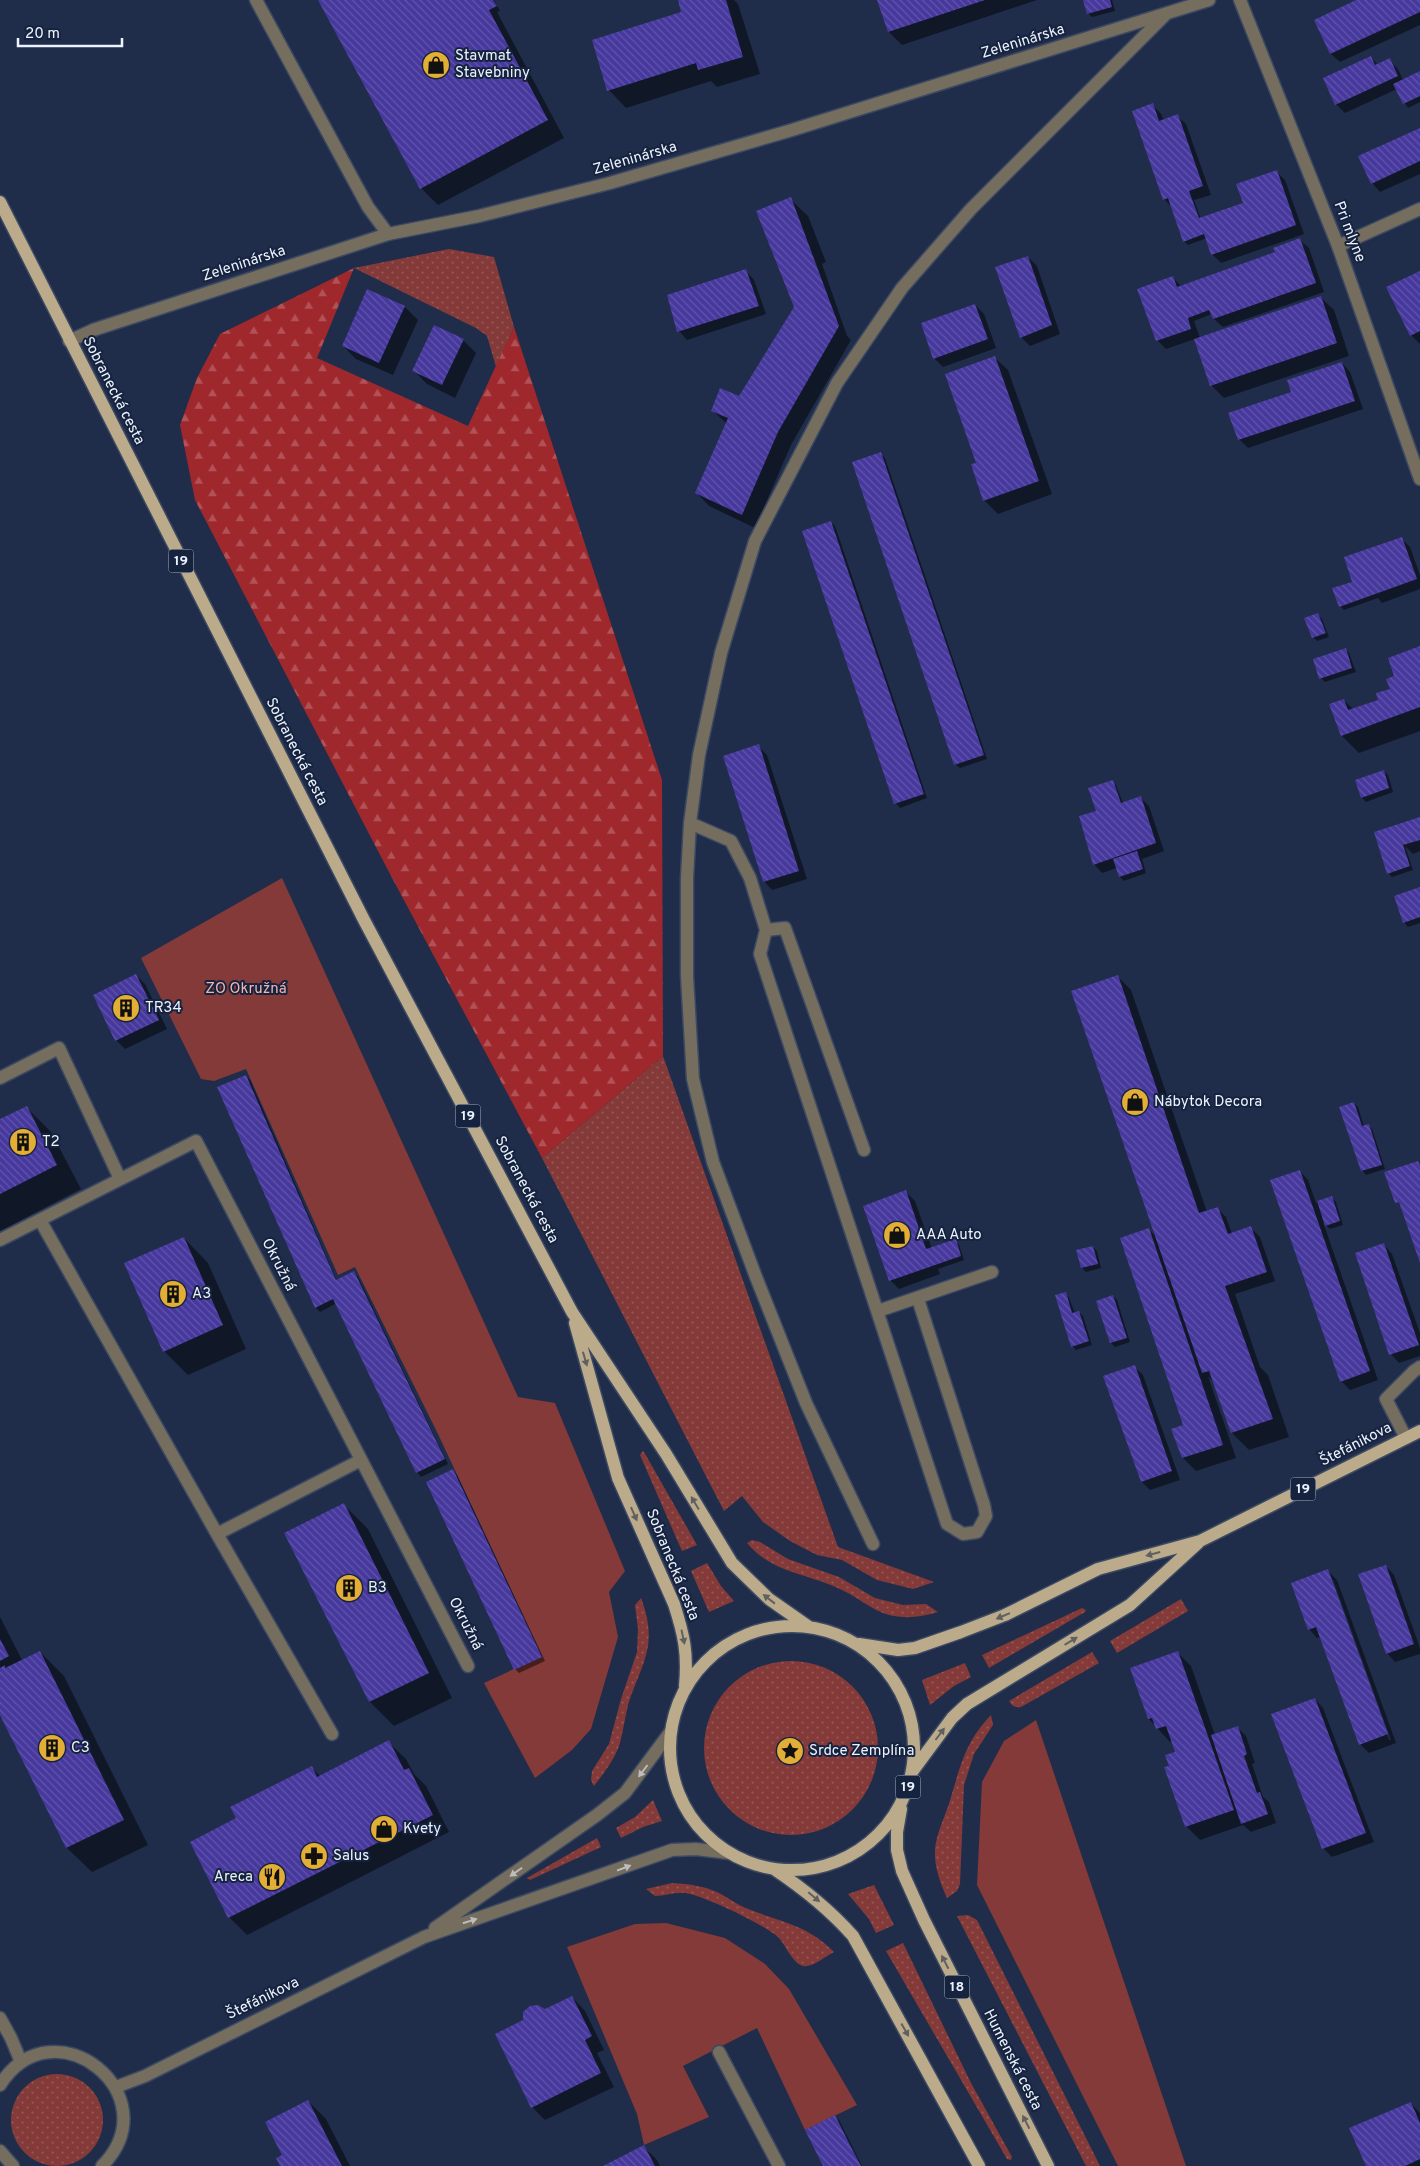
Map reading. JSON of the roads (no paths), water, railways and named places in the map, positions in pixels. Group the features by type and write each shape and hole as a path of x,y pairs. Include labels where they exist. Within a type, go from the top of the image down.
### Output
{"main road":[{"name":"Sobranecká cesta","path":"0,202 364,920 572,1312 666,1454 732,1563 769,1599 809,1628"},
{"name":"Sobranecká cesta","path":"572,1312 618,1478 680,1621 688,1660 684,1689"},
{"name":"Štefánikova","path":"1200,1541 1420,1431"},
{"name":"19","path":"854,1643 898,1650 929,1644 1005,1616 1098,1569 1200,1541"},
{"name":"19","path":"911,1773 952,1718 967,1704 1130,1606 1200,1541"},
{"name":"19","path":"784,1626 809,1628 832,1633 854,1643 872,1656 887,1672 902,1696 912,1730 914,1752 911,1773 902,1800 891,1819 877,1836 859,1850 840,1860 818,1867 796,1870 774,1869 751,1863 729,1853 710,1839 694,1821 682,1801 673,1778 669,1755 671,1731 676,1709 684,1689 699,1669 716,1652 737,1639 760,1630 784,1626"},
{"name":"Humenská cesta","path":"902,1800 897,1832 897,1850 902,1871 924,1920 1048,2166"},
{"path":"774,1869 807,1891 826,1907 853,1936 979,2166"}],"street":[{"path":"256,0 368,208 388,234"},
{"name":"Zeleninárska","path":"69,340 93,330 388,234 479,216 610,183 792,130 1209,0"},
{"name":"Pri mlyne","path":"1240,0 1338,246 1420,480"},
{"path":"874,1544 806,1403 713,1162 693,1079 687,976 687,878 690,823 699,755 721,653 755,541 837,384 902,288 971,209 1165,15"},
{"path":"1338,246 1420,209"},
{"path":"690,823 730,841 750,878 766,930 760,954 948,1524 963,1534 977,1532 986,1516 984,1505 918,1299"},
{"path":"766,930 785,928 864,1150"},
{"path":"0,1078 59,1048 120,1179 0,1240"},
{"name":"Okružná","path":"120,1179 196,1141 468,1666"},
{"path":"40,1220 332,1734"},
{"path":"878,1311 918,1299 992,1272"},
{"path":"1406,1438 1386,1399 1420,1367"},
{"path":"217,1534 361,1460"},
{"name":"Štefánikova","path":"424,1937 597,1815 625,1793 671,1731"},
{"name":"Štefánikova","path":"116,2087 145,2076 424,1937 672,1850 696,1849 729,1853"},
{"path":"0,2018 21,2062"},
{"path":"0,2085 7,2075 21,2062 38,2054 56,2052 74,2054 90,2061 105,2072 116,2087 121,2101 123,2116 118,2145 110,2158 102,2166"},
{"path":"719,2052 779,2166"},
{"path":"0,2151 13,2166"}],"place":[{"name":"Stavmat Stavebniny","path":"436,65"},
{"name":"TR34","path":"126,1008"},
{"name":"Nábytok Decora","path":"1135,1102"},
{"name":"T2","path":"23,1142"},
{"name":"AAA Auto","path":"897,1235"},
{"name":"A3","path":"173,1294"},
{"name":"B3","path":"349,1588"},
{"name":"C3","path":"52,1748"},
{"name":"Srdce Zemplína","path":"790,1751"},
{"name":"Kvety","path":"384,1829"},
{"name":"Salus","path":"314,1856"},
{"name":"Areca","path":"272,1877"}],"park label":[{"name":"ZO Okružná","path":"246,989"}]}
